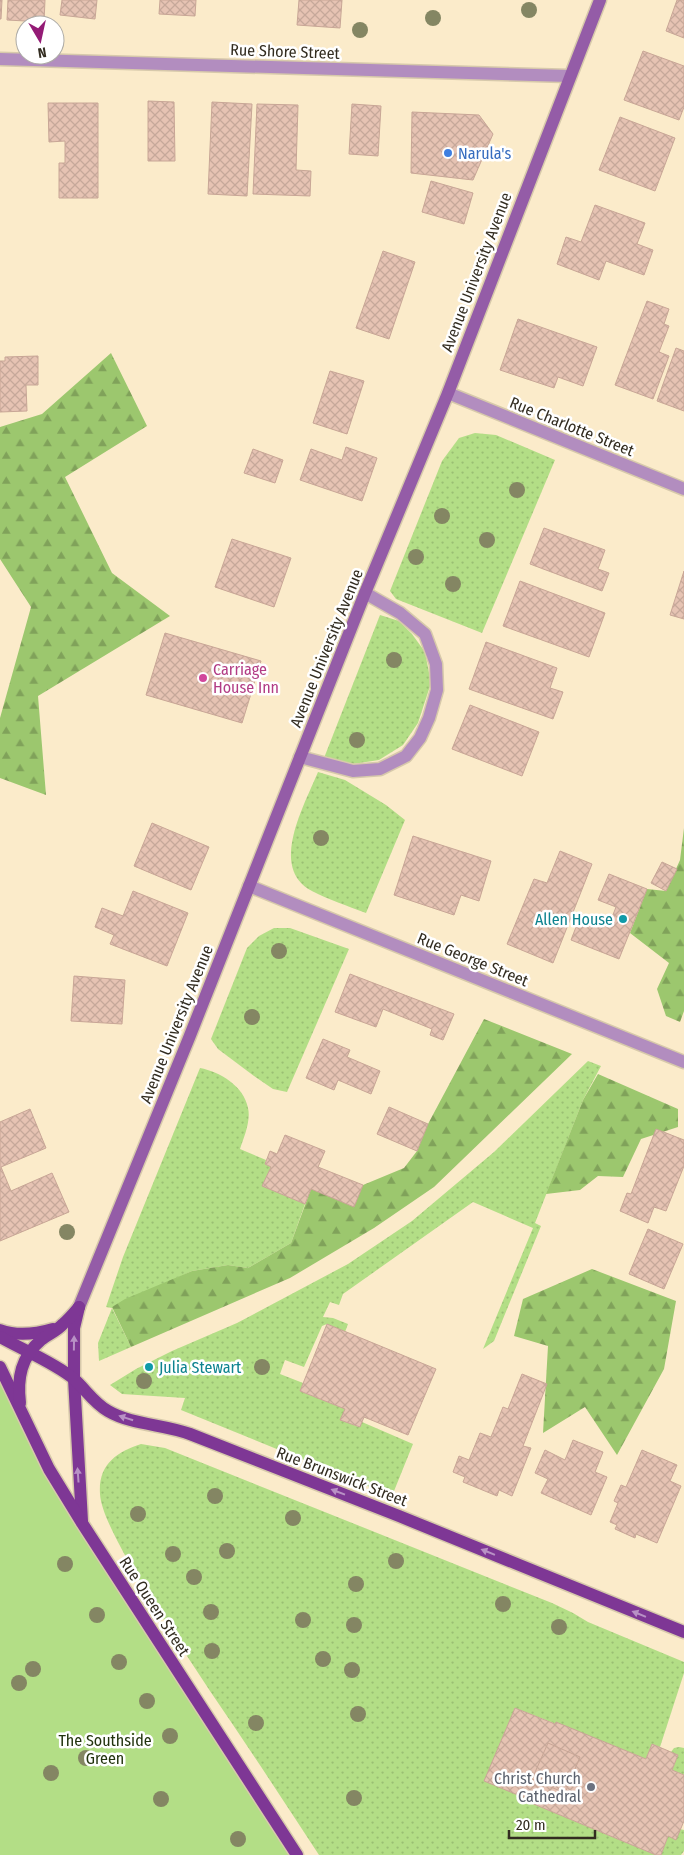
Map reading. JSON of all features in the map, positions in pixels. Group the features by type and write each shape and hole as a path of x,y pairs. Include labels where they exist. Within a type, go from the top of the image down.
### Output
{"main road":[{"path":"22,1413 18,1389 20,1370 40,1341 62,1326 79,1307"},
{"path":"79,1307 74,1328 74,1379 82,1523"},
{"path":"0,1330 8,1333 43,1332 62,1326"},
{"name":"Rue Brunswick Street","path":"0,1337 74,1379 92,1399 108,1411 127,1419 174,1428 190,1434 408,1519 684,1632"},
{"name":"Rue Queen Street","path":"0,1367 49,1469 297,1855"}],"street":[{"name":"Avenue University Avenue","path":"79,1307 365,593 448,393 600,0"},
{"name":"Rue Shore Street","path":"0,59 569,76"},
{"name":"Rue Charlotte Street","path":"448,393 684,489"},
{"path":"300,757 353,771 380,769 406,756 420,738 429,718 437,690 436,664 425,634 400,612 365,593"},
{"name":"Rue George Street","path":"249,886 684,1062"}],"green space":[{"path":"111,353 147,426 65,477 112,573 170,616 38,696 46,795 0,778 0,718 31,607 0,559 0,427 42,414"},
{"path":"475,433 496,435 555,460 482,633 396,599 390,591 442,461 459,438"},
{"path":"380,615 399,621 412,634 425,652 431,683 418,723 403,745 379,760 353,764 324,758"},
{"path":"318,772 345,780 386,805 405,820 366,913 312,891 299,881 293,867 291,852 294,835 305,801"},
{"path":"684,828 684,1011 680,1022 666,1016 657,989 669,963 630,933 647,889 666,891 680,860"},
{"path":"274,928 290,928 349,949 287,1092 273,1089 254,1076 218,1049 211,1039 247,948 259,936"},
{"path":"484,1019 572,1054 434,1187 374,1228 290,1278 131,1347 112,1307 125,1299 192,1271 228,1265 248,1268 291,1243 311,1189 354,1206 363,1185 404,1168 417,1151 428,1124"},
{"path":"588,1061 601,1066 583,1100 535,1223 541,1226 494,1341 483,1349 533,1228 473,1202 343,1294 339,1305 330,1302 323,1317 333,1318 348,1324 345,1332 327,1324 322,1326 304,1367 285,1360 280,1374 303,1383 300,1391 345,1409 341,1420 359,1427 362,1422 413,1444 392,1496 181,1410 185,1398 122,1394 110,1385 136,1369 237,1323 348,1264 412,1221 494,1152"},
{"path":"200,1068 208,1070 230,1081 246,1100 249,1118 240,1149 266,1160 265,1164 271,1167 263,1186 305,1204 291,1243 248,1268 228,1265 192,1271 112,1308 106,1307 123,1257"},
{"path":"598,1074 678,1109 678,1127 641,1139 623,1177 598,1176 580,1190 546,1194 583,1100"},
{"path":"592,1269 676,1301 664,1369 617,1455 585,1407 543,1433 548,1346 514,1336 523,1299"},
{"path":"112,1308 131,1347 99,1361 98,1343"},
{"name":"The Southside Green","path":"0,1367 49,1469 299,1855 0,1855"},
{"path":"141,1444 165,1448 552,1603 588,1622 684,1662 684,1673 660,1747 652,1744 646,1759 515,1708 492,1763 525,1798 524,1800 656,1855 319,1855 160,1614 131,1566 104,1511 101,1502 100,1484 106,1467 117,1455"},
{"path":"674,1748 684,1748 684,1775 672,1770 678,1755 671,1752"},
{"path":"680,1829 684,1830 684,1851 681,1855 661,1855 668,1836 676,1839"}],"building":[{"path":"0,0 2,0 1,19 0,19"},
{"path":"8,0 45,0 44,15 15,15 15,20 7,20"},
{"path":"62,0 97,0 95,19 60,15"},
{"path":"160,0 196,0 195,16 159,14"},
{"path":"299,0 342,0 340,28 297,25"},
{"path":"677,0 684,0 684,38 666,31"},
{"path":"643,51 684,66 684,107 679,120 624,100"},
{"path":"148,101 174,102 175,161 148,161"},
{"path":"212,102 252,104 247,196 208,194"},
{"path":"48,103 98,103 98,198 59,198 59,163 65,163 65,141 49,142"},
{"path":"257,104 298,105 296,170 311,171 310,196 253,194"},
{"path":"352,104 381,106 378,156 349,154"},
{"name":"Narula's","path":"412,112 479,115 493,134 473,180 411,173"},
{"path":"620,117 675,138 655,191 599,170"},
{"path":"431,181 473,193 464,224 422,212"},
{"path":"595,205 645,223 637,244 653,250 644,275 606,261 599,280 557,264 566,237 581,242"},
{"path":"383,251 415,262 389,339 356,328"},
{"path":"647,301 669,309 664,324 669,326 659,352 669,356 653,399 615,385"},
{"path":"518,319 597,347 583,386 558,377 554,388 500,370"},
{"path":"676,348 684,351 684,411 657,401"},
{"path":"38,356 38,385 26,385 27,411 0,412 0,361 5,361 5,357"},
{"path":"330,371 364,381 347,434 313,423"},
{"path":"346,447 377,458 362,501 300,480 311,449 342,460"},
{"path":"253,449 283,460 275,483 244,473"},
{"path":"544,528 605,550 598,569 609,573 602,591 530,564"},
{"path":"232,539 291,558 274,607 215,587"},
{"path":"684,571 684,619 670,615"},
{"path":"520,581 605,613 589,657 503,626"},
{"name":"Carriage House Inn","path":"165,633 261,661 242,723 146,695"},
{"path":"486,642 557,668 550,688 563,692 553,719 469,689"},
{"path":"470,705 539,732 522,776 452,749"},
{"path":"152,823 209,847 191,890 134,866"},
{"path":"413,836 491,861 479,901 461,895 454,915 394,895"},
{"path":"560,851 592,864 553,963 507,944 534,879 547,883"},
{"path":"662,862 677,869 666,891 651,883"},
{"name":"Allen House","path":"609,874 647,889 619,959 571,940 581,914 609,925 616,907 598,900"},
{"path":"133,891 188,913 167,966 110,944 114,935 95,927 102,908 123,916"},
{"path":"350,974 454,1014 443,1040 430,1035 432,1029 383,1009 376,1027 335,1012"},
{"path":"74,976 125,980 122,1024 71,1021"},
{"path":"323,1039 350,1050 347,1057 380,1071 371,1094 338,1080 334,1090 306,1078"},
{"path":"389,1107 428,1124 417,1151 377,1134"},
{"path":"30,1109 46,1148 1,1167 11,1191 52,1173 69,1212 0,1241 0,1122"},
{"path":"656,1129 684,1140 684,1166 666,1211 654,1207 648,1223 620,1211 627,1193 631,1194"},
{"path":"285,1135 325,1151 318,1167 363,1185 354,1207 311,1189 305,1204 262,1186 271,1167 265,1164 270,1151 277,1154"},
{"path":"648,1229 683,1244 664,1289 629,1274"},
{"path":"327,1324 436,1369 408,1435 364,1417 360,1427 340,1420 345,1409 300,1391"},
{"path":"522,1374 547,1384 523,1446 531,1448 512,1496 499,1490 497,1496 463,1482 465,1477 453,1472 459,1456 469,1460 480,1433 491,1437 503,1407 508,1409"},
{"path":"573,1440 603,1452 595,1472 607,1477 591,1515 541,1493 548,1479 535,1473 545,1450 565,1460"},
{"path":"642,1450 677,1465 670,1481 681,1486 657,1543 636,1534 635,1538 615,1529 617,1525 610,1522 618,1503 614,1501 621,1485 626,1487"},
{"name":"Christ Church Cathedral","path":"515,1708 555,1724 556,1722 646,1759 652,1744 678,1755 672,1770 684,1775 684,1821 676,1840 668,1836 661,1855 656,1855 524,1800 525,1798 484,1781"},
{"path":"548,1743 580,1757 565,1793 532,1779"}],"place":[{"name":"Narula's","path":"448,153"},
{"name":"Carriage House Inn","path":"203,678"},
{"name":"Allen House","path":"623,919"},
{"name":"Julia Stewart","path":"149,1367"},
{"name":"Christ Church Cathedral","path":"591,1787"}]}
